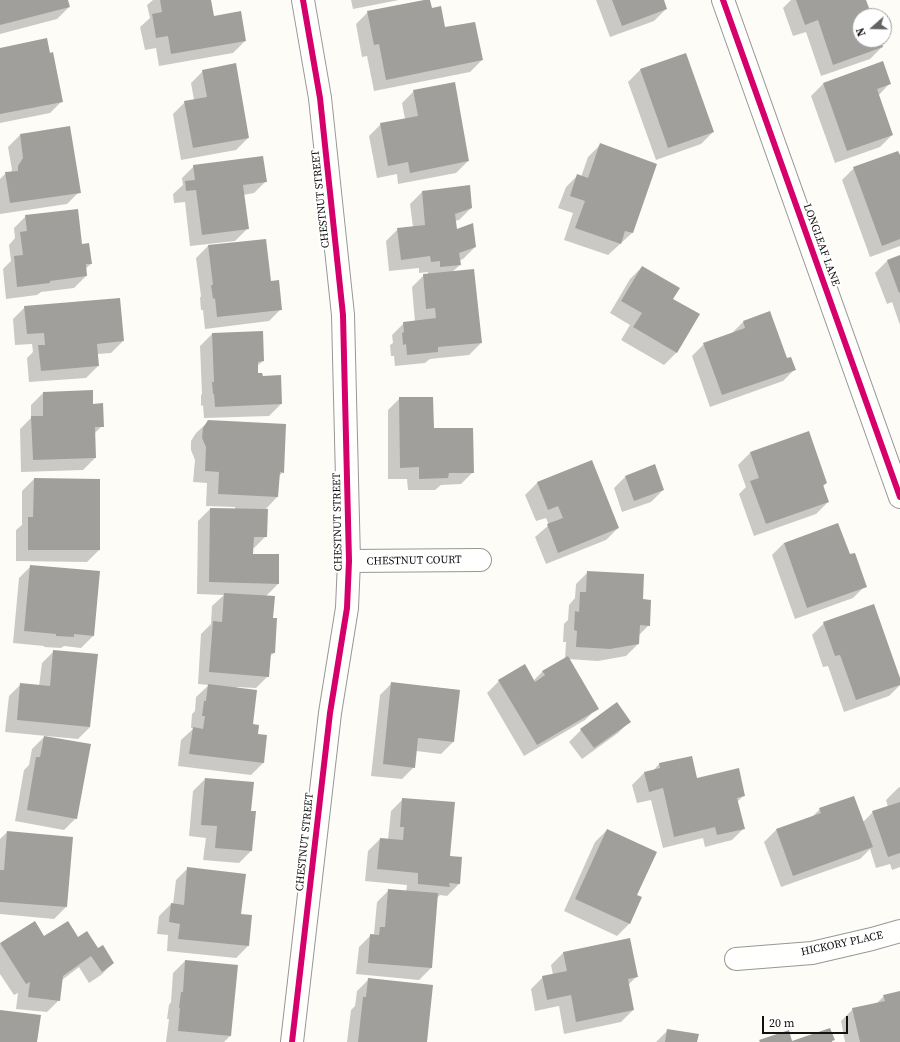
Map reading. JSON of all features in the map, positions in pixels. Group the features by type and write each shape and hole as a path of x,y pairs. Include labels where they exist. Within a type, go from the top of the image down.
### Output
{"street":[{"name":"CHESTNUT STREET","path":"292,1042 330,713 347,608 349,561 343,315 320,98 303,0"},
{"name":"LONGLEAF LANE","path":"723,0 900,497"},
{"name":"CHESTNUT COURT","path":"349,561 480,560"},
{"name":"HICKORY PLACE","path":"736,959 812,953 872,940 900,930"}],"building":[{"path":"0,0 68,0 70,7 0,25"},
{"path":"160,0 211,0 214,16 241,11 246,41 171,54 168,36 156,38 152,14 162,12"},
{"path":"430,0 432,8 441,6 445,27 475,22 483,60 386,80 379,44 374,45 367,11"},
{"path":"612,0 664,0 667,9 622,26"},
{"path":"796,0 866,0 869,8 852,8 852,48 880,48 833,65 818,20 805,25"},
{"path":"47,38 50,53 53,52 63,102 0,114 0,48"},
{"path":"686,53 714,132 668,148 640,69"},
{"path":"883,61 891,84 877,89 893,135 847,151 823,83"},
{"path":"236,63 249,138 193,148 184,101 207,97 202,70"},
{"path":"455,82 469,161 410,173 408,162 388,166 380,123 418,116 413,90"},
{"path":"70,126 81,193 10,203 5,172 18,171 18,166 23,158 20,134"},
{"path":"600,143 657,164 633,233 625,231 621,244 575,228 585,201 570,196 577,174 588,178"},
{"path":"898,151 900,155 900,239 882,246 853,167"},
{"path":"263,156 267,182 243,185 249,229 202,235 196,190 186,191 185,181 195,180 193,165"},
{"path":"470,185 472,208 455,214 457,229 473,223 476,247 459,253 461,265 440,267 440,261 431,262 430,256 401,260 397,228 425,225 422,191"},
{"path":"78,209 82,244 89,243 92,264 86,264 87,276 17,287 14,256 23,255 20,232 27,231 25,215"},
{"path":"266,239 271,281 279,280 282,310 217,317 215,298 213,299 211,285 213,285 208,245"},
{"path":"900,255 900,292 899,293 887,260"},
{"path":"642,266 680,288 673,299 700,314 677,353 633,327 642,313 621,301"},
{"path":"474,269 482,343 438,347 438,352 407,355 406,344 403,345 403,322 436,318 435,308 426,309 423,274"},
{"path":"120,298 124,341 97,344 99,366 41,371 38,345 45,345 44,333 27,334 24,306"},
{"path":"770,311 787,358 791,357 796,370 722,395 703,343 745,328 743,321"},
{"path":"263,331 264,361 258,362 258,373 262,373 263,376 281,375 282,404 215,407 212,382 214,382 212,333"},
{"path":"93,390 93,404 103,403 104,427 95,427 96,458 33,460 31,416 43,416 43,392"},
{"path":"399,397 433,397 434,428 473,428 474,473 449,473 448,478 419,479 419,467 400,468"},
{"path":"208,420 286,424 284,473 280,472 278,497 218,494 219,472 205,471 206,447 202,438 203,428"},
{"path":"809,431 827,483 823,485 829,502 766,524 750,481 759,478 750,452"},
{"path":"592,460 619,528 558,553 547,524 563,518 558,506 548,510 537,482"},
{"path":"655,464 664,490 634,501 625,476"},
{"path":"34,478 100,479 100,550 28,550 28,517 33,517"},
{"path":"210,508 268,509 267,537 254,537 253,554 279,554 279,584 209,582"},
{"path":"838,523 850,554 855,553 867,587 807,608 784,543"},
{"path":"30,565 100,571 94,636 74,634 74,637 56,636 56,634 24,631"},
{"path":"587,571 644,574 643,599 651,600 650,626 640,625 639,644 610,649 576,647 577,631 574,630 575,611 579,612 580,592 586,592"},
{"path":"224,593 275,596 273,618 277,618 275,653 271,653 269,677 209,672 213,621 222,622"},
{"path":"874,604 900,678 900,685 856,700 840,655 835,656 823,622"},
{"path":"53,650 98,654 90,727 17,720 20,683 50,686"},
{"path":"568,656 599,709 537,745 498,680 525,664 535,682 545,675 542,671"},
{"path":"391,682 460,690 454,742 418,738 415,768 383,764"},
{"path":"208,684 257,690 253,724 259,725 258,734 267,735 264,763 189,754 193,727 203,729 205,716 202,716"},
{"path":"617,702 631,722 594,748 580,729"},
{"path":"44,736 91,744 77,819 27,810 36,757 40,757"},
{"path":"692,756 697,778 739,768 745,796 737,798 745,829 717,835 715,827 674,837 663,788 649,792 644,772 660,768 659,763"},
{"path":"205,778 254,782 251,811 256,811 252,851 215,848 217,826 201,825"},
{"path":"854,796 873,847 793,876 776,829 821,813 819,808"},
{"path":"402,798 455,802 450,856 462,857 460,884 449,883 450,887 418,884 418,873 377,869 380,838 403,840 404,827 400,827"},
{"path":"900,802 900,853 888,857 872,811"},
{"path":"607,829 657,852 637,895 642,897 630,924 575,899"},
{"path":"7,831 73,837 67,907 0,902 0,870 4,870"},
{"path":"187,867 246,874 241,914 252,915 249,946 178,939 180,924 169,922 171,903 184,905"},
{"path":"388,889 438,893 432,968 368,963 370,934 379,935 380,927 385,927"},
{"path":"35,921 44,936 68,921 78,937 87,931 98,948 103,945 114,963 102,972 91,956 63,976 60,1001 28,997 30,982 26,984 0,943"},
{"path":"630,938 638,977 628,979 634,1010 576,1022 571,995 547,1000 542,976 567,971 563,952"},
{"path":"185,960 238,965 231,1036 178,1031 179,1008 181,992 183,992"},
{"path":"368,978 433,985 427,1042 358,1042 363,997 366,997"},
{"path":"900,991 900,1042 860,1042 852,1008 885,1001 883,995"},
{"path":"0,1010 41,1015 37,1042 0,1042"},
{"path":"830,1028 835,1040 832,1042 760,1042 759,1040 789,1030 792,1041"},
{"path":"667,1029 699,1034 697,1042 665,1042"}],"cycle path":[{"path":"292,1042 330,713 347,608 349,561 343,315 320,98 303,0"},
{"path":"723,0 900,497"}]}
